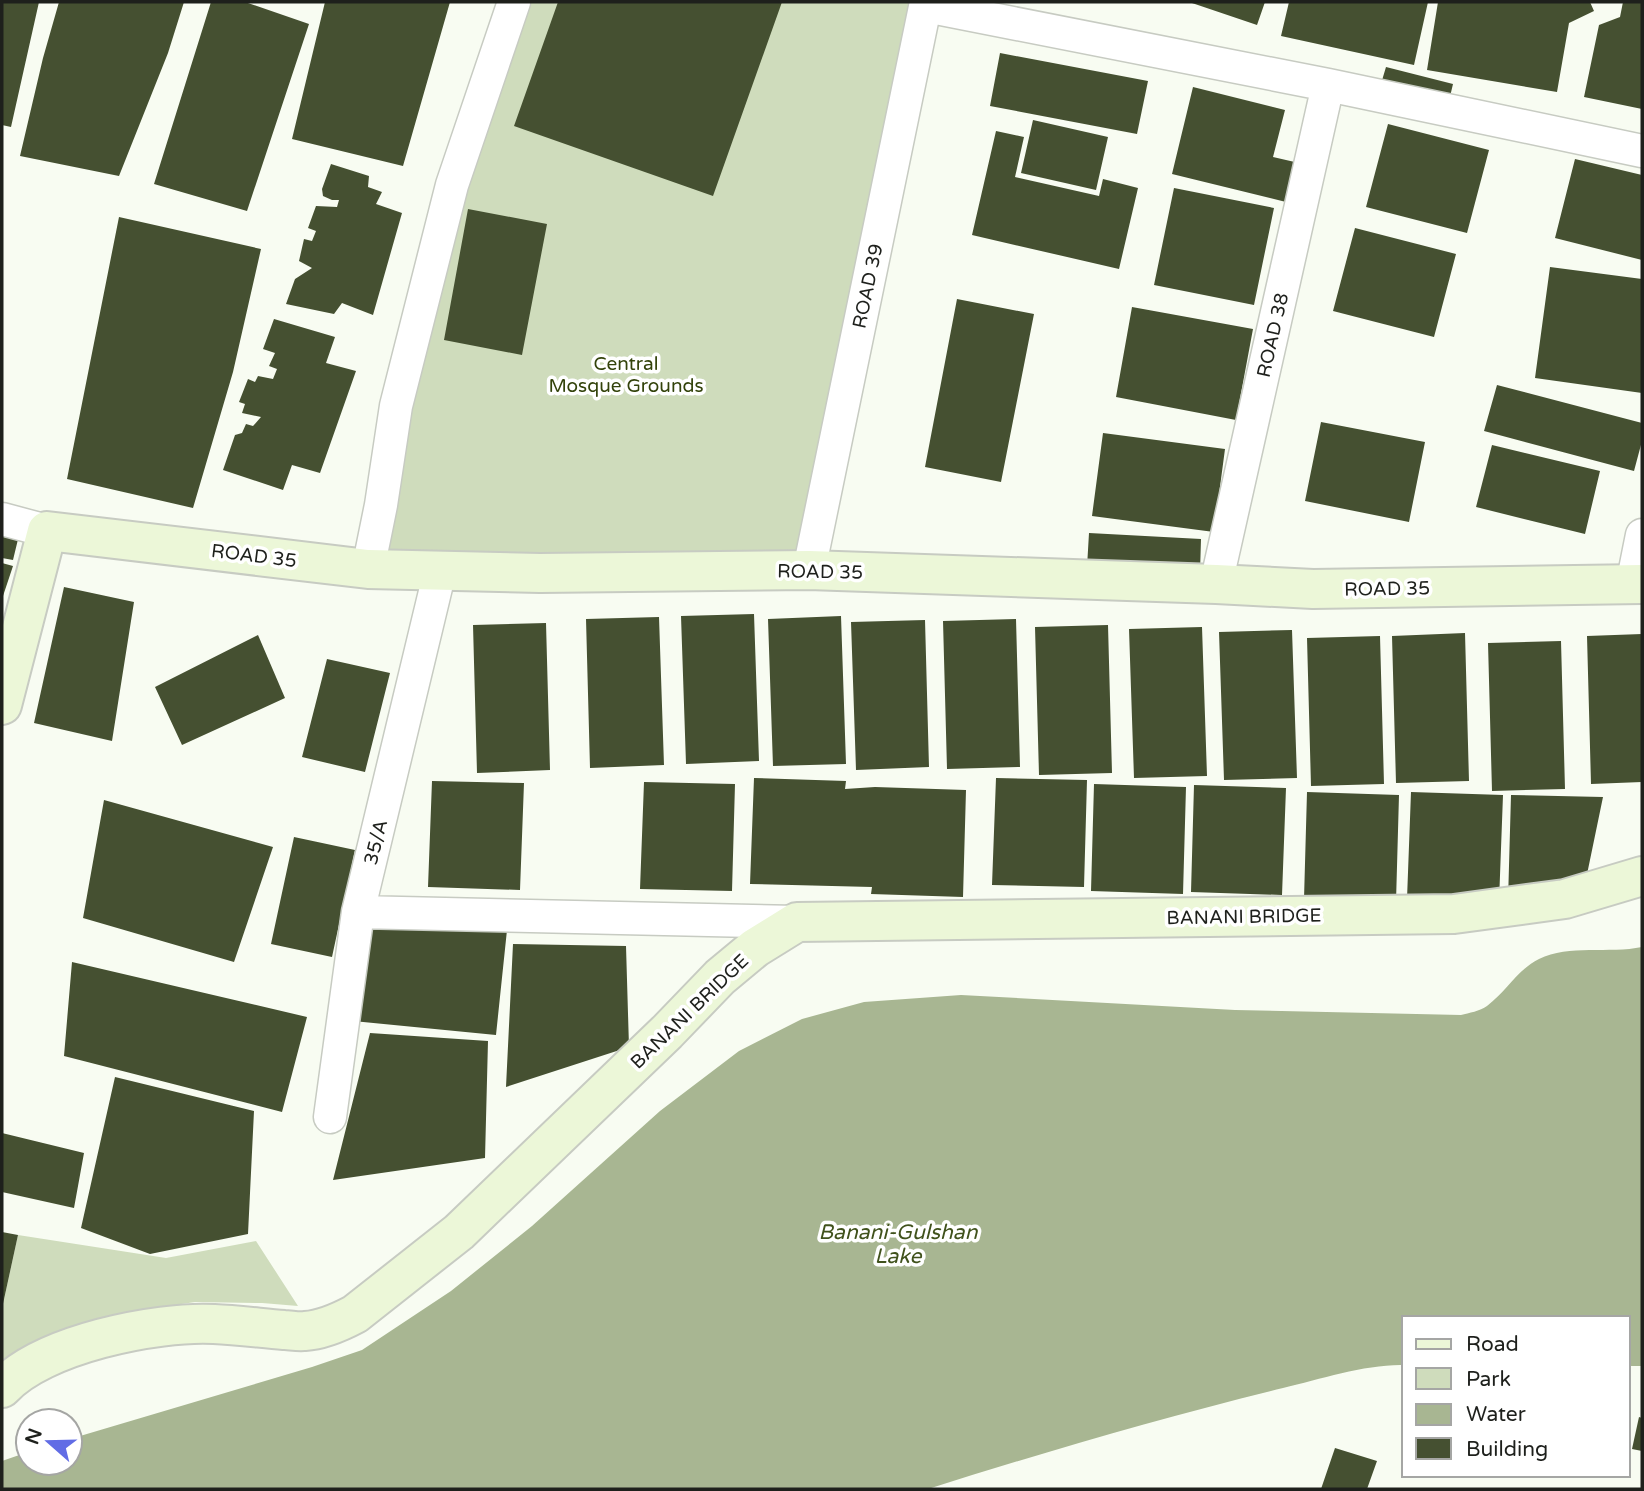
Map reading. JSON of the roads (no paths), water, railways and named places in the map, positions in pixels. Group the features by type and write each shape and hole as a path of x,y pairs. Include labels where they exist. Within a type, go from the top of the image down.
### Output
{"main road":[{"name":"ROAD 35","path":"47,531 368,569 540,573 808,570 1313,589 1637,584"},
{"path":"2,705 47,531"},
{"name":"BANANI BRIDGE","path":"2,1388 31,1365 65,1350 125,1331 180,1324 213,1324 306,1331 339,1323 355,1314 459,1232 667,1032 720,977 755,948 797,922 1454,914 1565,899 1642,876"}],"street":[{"path":"368,569 397,406 452,184 514,2"},
{"path":"926,4 1642,151"},
{"name":"ROAD 39","path":"808,570 926,4"},
{"name":"ROAD 38","path":"1216,584 1328,85"},
{"name":"ROAD 35","path":"2,520 47,531"},
{"path":"1637,584 1642,535"},
{"name":"35/A","path":"330,1117 358,912 440,571"},
{"path":"358,912 797,922"}],"water":[{"name":"Banani-Gulshan Lake","path":"1642,947 1642,1366 1630,1366 1630,1316 1402,1316 1402,1365 1359,1369 1238,1399 928,1489 2,1489 2,1461 14,1457 14,1477 84,1477 84,1435 362,1350 451,1291 532,1226 660,1111 739,1051 802,1019 864,1002 961,995 1235,1010 1461,1015 1487,1006 1524,969 1539,959 1576,950"}],"park label":[{"name":"Central Mosque Grounds","path":"626,374"}]}
